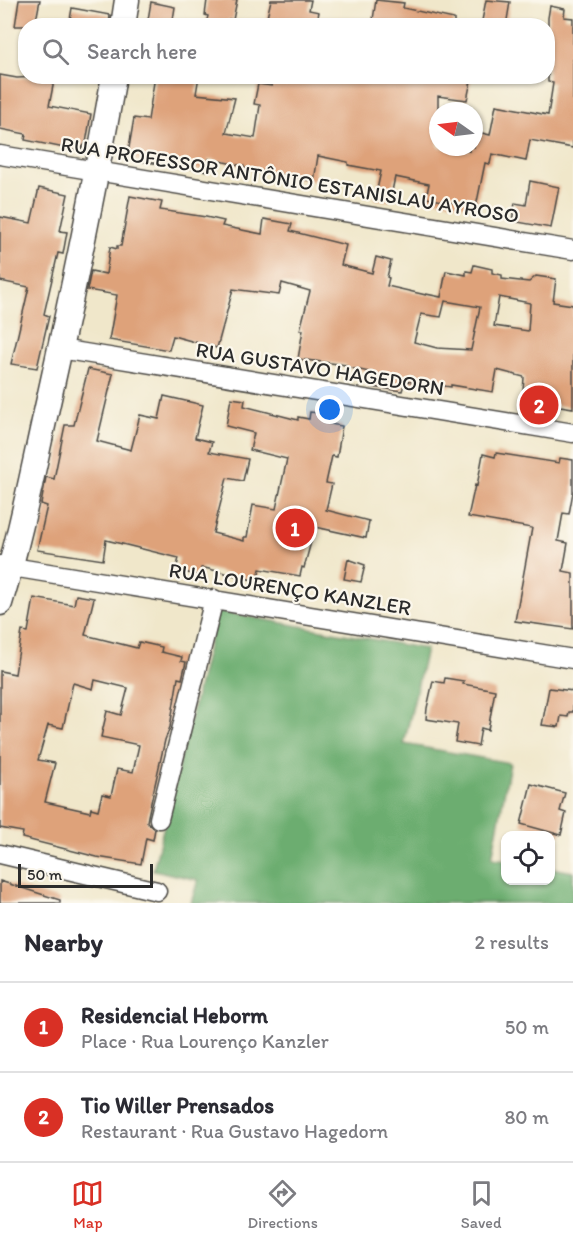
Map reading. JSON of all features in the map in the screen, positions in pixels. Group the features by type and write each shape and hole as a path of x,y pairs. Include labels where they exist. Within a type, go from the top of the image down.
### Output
{"main road":[{"path":"124,18 127,0"},
{"path":"0,603 5,566 60,349 98,171 113,84"}],"street":[{"name":"RUA PROFESSOR ANTÔNIO ESTANISLAU AYROSO","path":"0,155 573,250"},
{"name":"RUA GUSTAVO HAGEDORN","path":"60,349 573,433"},
{"name":"RUA LOURENÇO KANZLER","path":"5,566 573,659"},
{"path":"159,819 214,599"},
{"path":"0,854 157,891"}],"green space":[{"path":"217,611 426,649 404,744 510,763 492,858 501,859 501,885 555,885 555,869 573,872 573,903 191,903 198,880 153,870"}],"building":[{"path":"19,0 40,0 37,18 18,18 18,26 15,26"},
{"path":"207,0 237,0 233,18 208,18 205,15"},
{"path":"271,0 311,0 309,10 319,12 318,18 267,18"},
{"path":"376,0 404,3 403,8 449,18 373,18"},
{"path":"486,0 510,2 507,18 483,18"},
{"path":"151,2 175,7 173,18 148,18"},
{"path":"550,6 565,9 564,17 573,18 573,148 530,140 526,161 492,154 490,164 485,163 476,207 426,198 429,184 395,177 390,201 375,199 381,171 348,165 348,162 318,156 314,181 209,159 207,171 127,159 134,118 148,120 154,84 198,84 196,94 235,98 226,133 255,138 260,105 254,104 258,84 272,86 272,84 470,84 467,100 438,96 438,102 429,102 429,156 483,156 483,133 490,135 496,105 548,115 553,84 555,84 555,18 548,18"},
{"path":"72,8 110,15 110,18 70,18"},
{"path":"0,75 18,78 18,84 53,84 49,106 91,114 86,143 79,151 25,140 26,134 0,129"},
{"path":"530,181 559,187 551,228 512,221 515,203 526,205"},
{"path":"39,188 68,194 60,231 67,232 63,254 58,253 44,314 49,316 37,368 11,364 29,287 0,281 0,217 31,223"},
{"path":"130,196 162,202 160,210 224,221 222,226 262,234 264,219 292,224 290,231 346,245 341,265 372,273 376,257 391,261 387,286 426,295 441,297 446,271 466,275 466,271 472,272 474,265 492,269 492,273 502,275 502,279 529,282 536,276 556,279 553,302 573,305 573,408 535,402 536,396 523,392 524,377 497,370 493,392 405,381 402,391 372,387 374,373 346,367 346,365 298,359 303,330 300,330 310,291 282,283 279,295 233,289 217,348 173,336 169,350 109,340 117,295 87,290 91,271 106,274 110,247 117,249 117,246 121,246","holes":["499,297 530,303 528,331 494,326","445,301 480,307 471,350 437,348 414,342 421,314 441,317"]},
{"path":"88,369 113,374 97,441 131,450 140,415 159,419 164,396 203,405 195,438 212,442 209,452 248,459 243,481 227,478 213,533 244,541 244,537 247,537 253,505 276,509 287,459 250,450 254,433 226,426 231,398 245,400 244,406 298,420 298,417 309,419 310,412 326,414 324,423 342,426 337,457 332,456 326,483 332,484 326,510 369,521 366,538 315,527 300,576 260,569 257,581 205,568 201,568 200,576 176,570 179,558 106,540 103,560 37,550 47,506 41,504 46,477 54,479 65,425 74,425"},
{"path":"496,453 559,463 560,458 573,460 573,492 569,514 563,513 558,541 568,543 563,571 573,573 573,629 515,621 532,528 468,517 483,454 495,457"},
{"path":"348,559 365,565 361,582 344,579"},
{"path":"76,595 94,598 85,635 137,648 139,642 162,647 161,652 182,657 181,661 186,662 182,679 178,678 170,727 148,816 147,822 155,829 153,840 146,838 141,864 97,857 22,838 23,832 0,828 0,671 15,674 22,631 28,632 34,598 74,605","holes":["95,680 128,688 121,715 107,711 101,737 139,745 133,772 117,769 111,796 102,794 98,810 91,808 90,812 45,802 55,763 38,760 48,725 63,728 73,683 93,689"]},
{"path":"445,678 495,690 488,730 481,728 478,746 455,742 458,724 426,719 433,681 444,683"},
{"path":"549,688 573,691 573,712 569,712 568,717 561,716 559,727 542,725"},
{"path":"531,784 565,793 560,811 566,813 561,835 555,833 555,831 521,824"},
{"path":"0,881 60,900 60,903 0,903"}],"place":[{"name":"Tio Willer Prensados","path":"539,405"},
{"name":"Residencial Heborm","path":"295,528"}]}
